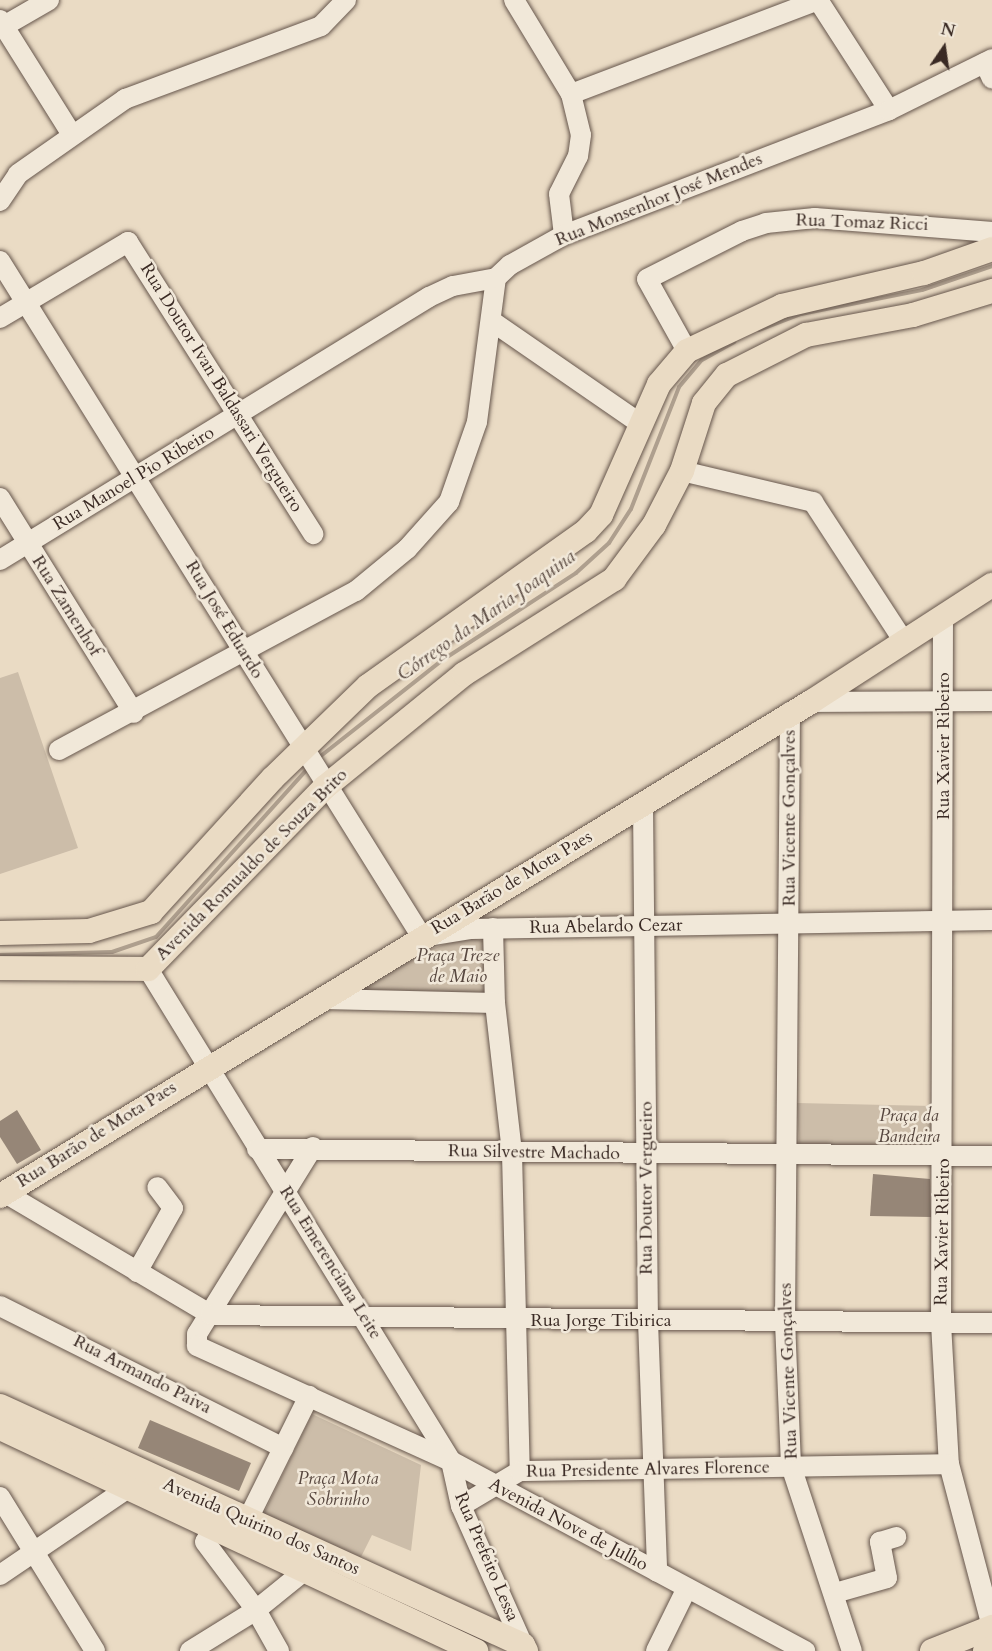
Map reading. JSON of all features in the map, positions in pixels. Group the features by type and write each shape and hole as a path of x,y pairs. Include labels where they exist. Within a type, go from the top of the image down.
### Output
{"main road":[{"name":"Avenida Romualdo de Souza Brito","path":"0,933 89,931 151,912 303,751 368,686 586,531 601,515 659,384 687,351 782,306 924,273 992,249"},
{"name":"Avenida Romualdo de Souza Brito","path":"0,968 148,969 325,787 464,674 614,579 654,525 682,471 704,403 714,388 744,364 806,335 913,315 992,291"},
{"name":"Rua Barão de Mota Paes","path":"3,1194 206,1066 322,999 643,804 992,585"},
{"name":"Avenida Quirino dos Santos","path":"0,1406 132,1479 242,1531 308,1561 525,1648"},
{"name":"Avenida Quirino dos Santos","path":"0,1428 132,1479"},
{"name":"Avenida Quirino dos Santos","path":"308,1561 476,1651"},
{"path":"932,1651 992,1627"},
{"path":"985,1651 992,1648"}],"street":[{"path":"49,0 2,23 72,135"},
{"path":"0,201 18,174 124,99 321,26 346,0"},
{"path":"514,0 571,94 581,135 578,156 559,195 564,235"},
{"path":"571,94 818,0 889,110"},
{"name":"Rua Monsenhor José Mendes","path":"496,278 564,235 889,110 989,67"},
{"name":"Rua Tomaz Ricci","path":"687,351 647,279 742,231 766,223 815,218 992,232"},
{"name":"Rua Doutor Ivan Baldassari Vergueiro","path":"26,302 128,242 241,414 313,534"},
{"name":"Rua José Eduardo","path":"0,261 139,478 325,787 422,937"},
{"path":"59,750 134,713 356,591 407,549 449,502 477,422 493,322 496,278"},
{"name":"Rua Manoel Pio Ribeiro","path":"0,560 139,478 429,297 453,286 496,278"},
{"path":"0,318 26,302"},
{"path":"493,322 641,424"},
{"path":"682,471 813,501 903,640"},
{"name":"Rua Zamenhof","path":"0,498 134,713"},
{"name":"Rua Xavier Ribeiro","path":"943,615 945,1155 941,1323 949,1464 992,1627"},
{"path":"800,707 992,701"},
{"name":"Rua Vicente Gonçalves","path":"791,924 800,707"},
{"name":"Rua Doutor Vergueiro","path":"643,804 647,926 648,1321 651,1470 657,1572"},
{"path":"945,920 992,920"},
{"name":"Rua Abelardo Cezar","path":"422,937 493,928 945,920"},
{"path":"789,1154 791,924"},
{"path":"493,928 495,1003 512,1153 520,1471"},
{"name":"Rua Emerenciana Leite","path":"148,969 256,1149 367,1319 451,1461"},
{"path":"322,999 495,1003"},
{"path":"3,1194 211,1315 313,1147"},
{"name":"Rua Silvestre Machado","path":"256,1149 313,1147 647,1155 992,1155"},
{"name":"Rua Vicente Gonçalves","path":"789,1154 785,1322 791,1466 835,1593 852,1651"},
{"path":"137,1272 173,1208 157,1187"},
{"name":"Rua Armando Paiva","path":"0,1306 284,1448"},
{"name":"Rua Jorge Tibirica","path":"211,1315 367,1319 992,1323"},
{"name":"Avenida Nove de Julho","path":"211,1315 197,1334 197,1346 451,1461 657,1572 686,1590 806,1651"},
{"path":"242,1531 309,1396"},
{"name":"Rua Prefeito Lessa","path":"451,1461 461,1506 525,1648"},
{"name":"Rua Presidente Alvares Florence","path":"461,1506 520,1471 949,1464"},
{"path":"0,1575 36,1553 132,1479"},
{"path":"0,1497 95,1651"},
{"path":"217,1519 205,1542 256,1610 279,1651"},
{"path":"835,1593 887,1578 880,1542 896,1537"},
{"path":"190,1651 256,1610 308,1561"},
{"path":"656,1651 686,1590"}],"green space":[{"path":"18,672 78,848 0,874 0,678"},
{"name":"Praça Treze de Maio","path":"467,936 486,942 487,992 360,995 359,987 426,951"},
{"name":"Praça da Bandeira","path":"797,1103 932,1106 934,1150 799,1146"},
{"name":"Praça Mota Sobrinho","path":"312,1414 421,1465 411,1551 372,1535 357,1565 261,1519"}],"building":[{"path":"17,1110 41,1150 17,1164 0,1137 0,1121"},
{"path":"873,1174 930,1179 931,1217 870,1216"},
{"path":"150,1420 251,1463 239,1491 138,1448"}],"waterway":[{"name":"Córrego da Maria Joaquina","path":"759,330 801,314 922,290 992,266"},
{"name":"Córrego da Maria Joaquina","path":"317,759 441,661 576,573 609,543 631,509 679,387 702,360 734,342"},
{"name":"Córrego da Maria Joaquina","path":"0,955 112,952 156,937 310,766"}]}
